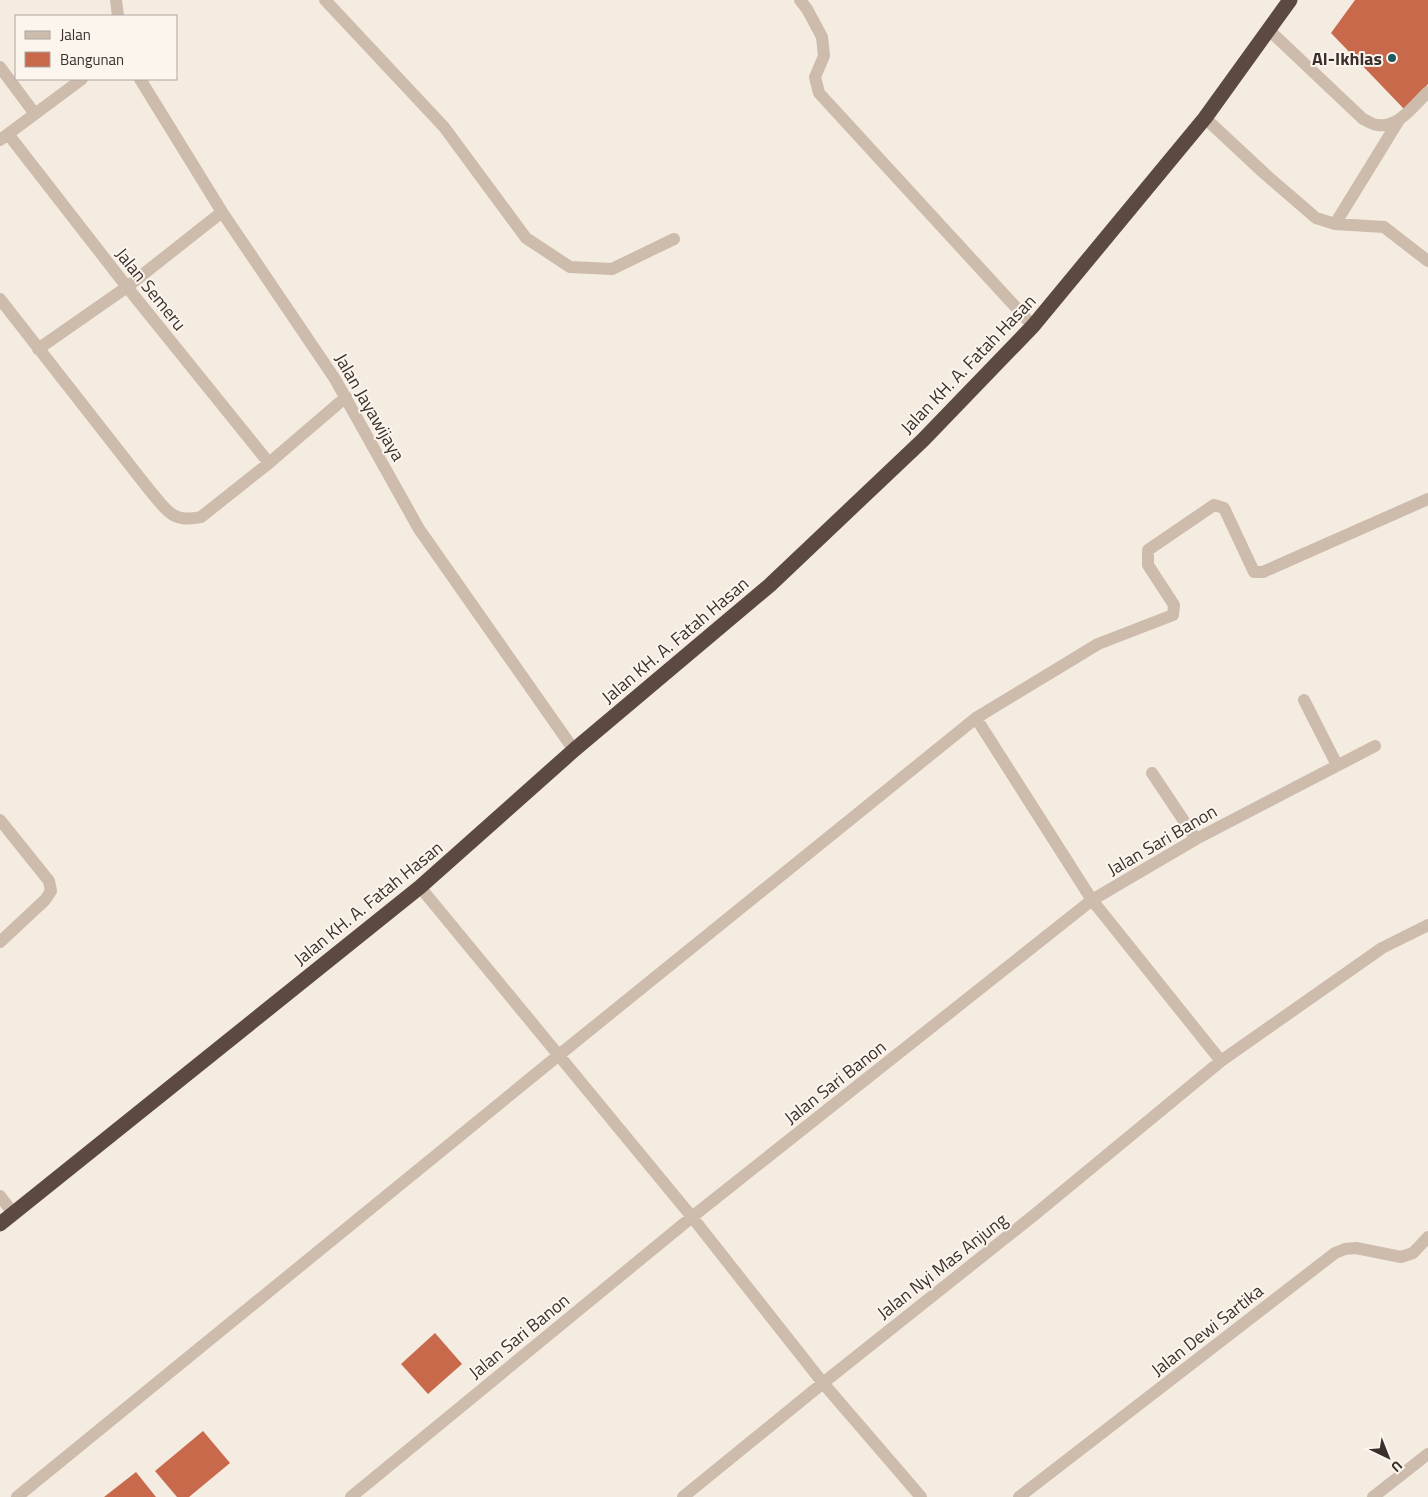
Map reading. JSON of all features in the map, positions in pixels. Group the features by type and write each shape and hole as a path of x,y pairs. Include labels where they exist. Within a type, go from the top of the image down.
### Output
{"highway":[{"name":"Jalan KH. A. Fatah Hasan","path":"0,1224 420,887 574,750 770,585 923,440 1033,326 1205,118 1290,0"}],"street":[{"path":"116,0 118,15"},
{"path":"325,0 444,127 526,238 570,267 612,269 674,239"},
{"path":"800,0 822,37 824,56 815,77 819,93 1033,326"},
{"path":"1269,30 1363,119 1377,125 1387,125 1399,120"},
{"path":"0,67 35,114"},
{"path":"4,137 81,80"},
{"name":"Jalan Jayawijaya","path":"141,80 222,212 346,397 419,529 574,750"},
{"path":"1335,224 1399,120 1428,92"},
{"path":"1205,118 1264,174 1316,218 1335,224 1384,228 1428,261"},
{"name":"Jalan Semeru","path":"4,137 269,463"},
{"path":"38,350 126,287 222,212"},
{"path":"0,299 147,487 173,516 189,520 201,517 269,463 346,397"},
{"path":"17,1497 976,718 1098,644 1172,615 1174,605 1148,565 1148,550 1214,505 1224,508 1254,572 1263,572 1428,499"},
{"path":"1304,700 1337,765"},
{"path":"976,718 1092,900 1221,1061"},
{"name":"Jalan Sari Banon","path":"351,1497 692,1217 1092,900 1196,839 1375,746"},
{"path":"1152,773 1196,839"},
{"path":"0,820 50,882 50,891 45,900 0,942"},
{"path":"420,887 692,1217 823,1383 920,1497"},
{"name":"Jalan Nyi Mas Anjung","path":"684,1497 823,1383 1033,1216 1221,1061 1382,948 1428,925"},
{"path":"0,1196 13,1214"},
{"name":"Jalan Dewi Sartika","path":"1019,1497 1335,1253 1356,1248 1401,1257 1413,1253 1428,1236"},
{"path":"1375,1496 1428,1454"}],"building":[{"name":"Al-Ikhlas","path":"1355,0 1428,0 1428,84 1405,110 1331,33"},
{"path":"435,1333 462,1364 428,1394 401,1364"},
{"path":"203,1431 230,1463 189,1497 177,1497 155,1471"},
{"path":"136,1472 156,1497 104,1497"}],"place":[{"name":"Al-Ikhlas","path":"1392,58"}]}
